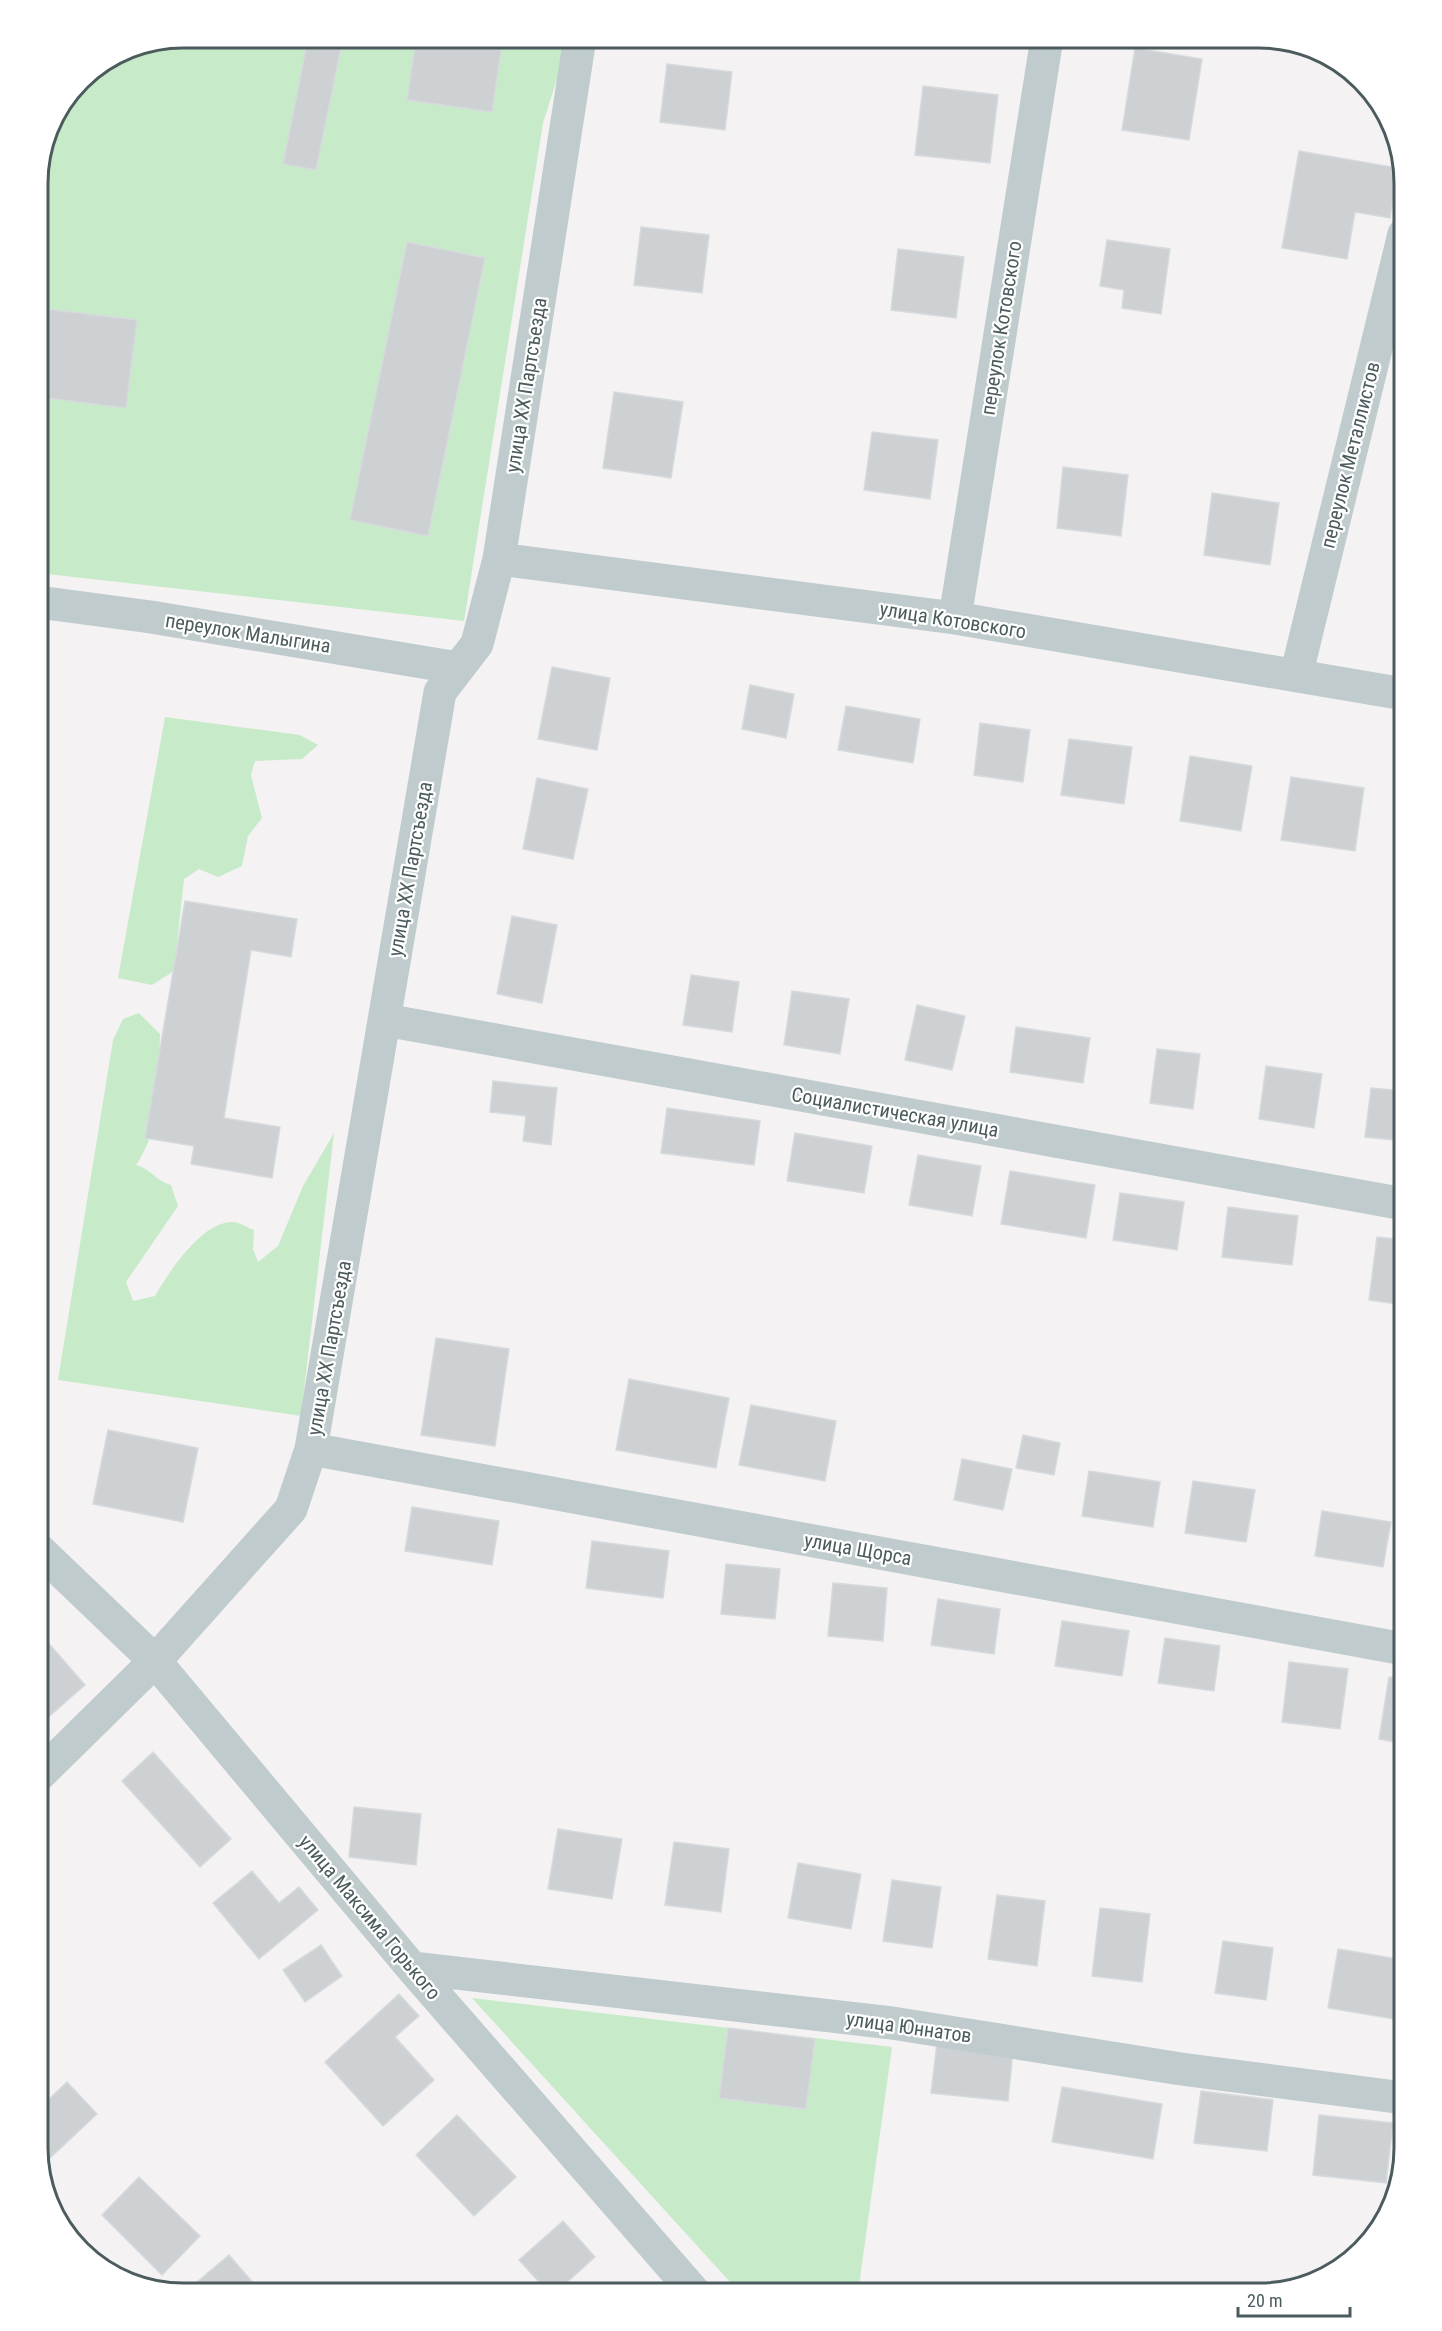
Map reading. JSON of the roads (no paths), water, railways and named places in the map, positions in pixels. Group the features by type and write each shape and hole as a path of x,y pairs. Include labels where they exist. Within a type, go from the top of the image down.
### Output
{"street":[{"name":"улица XX Партсъезда","path":"48,1766 155,1661 291,1509 311,1449 440,692 477,644 499,559 578,48"},
{"name":"переулок Котовского","path":"955,618 1045,48"},
{"name":"переулок Металлистов","path":"1296,676 1394,275"},
{"name":"улица Котовского","path":"499,559 955,618 1394,692"},
{"name":"переулок Малыгина","path":"48,603 151,617 458,668"},
{"name":"Социалистическая улица","path":"385,1020 1394,1202"},
{"name":"улица Щорса","path":"311,1449 1394,1647"},
{"name":"улица Максима Горького","path":"48,1559 155,1661 412,1968 686,2283"},
{"name":"улица Юннатов","path":"412,1968 892,2023 1181,2068 1394,2097"}]}
